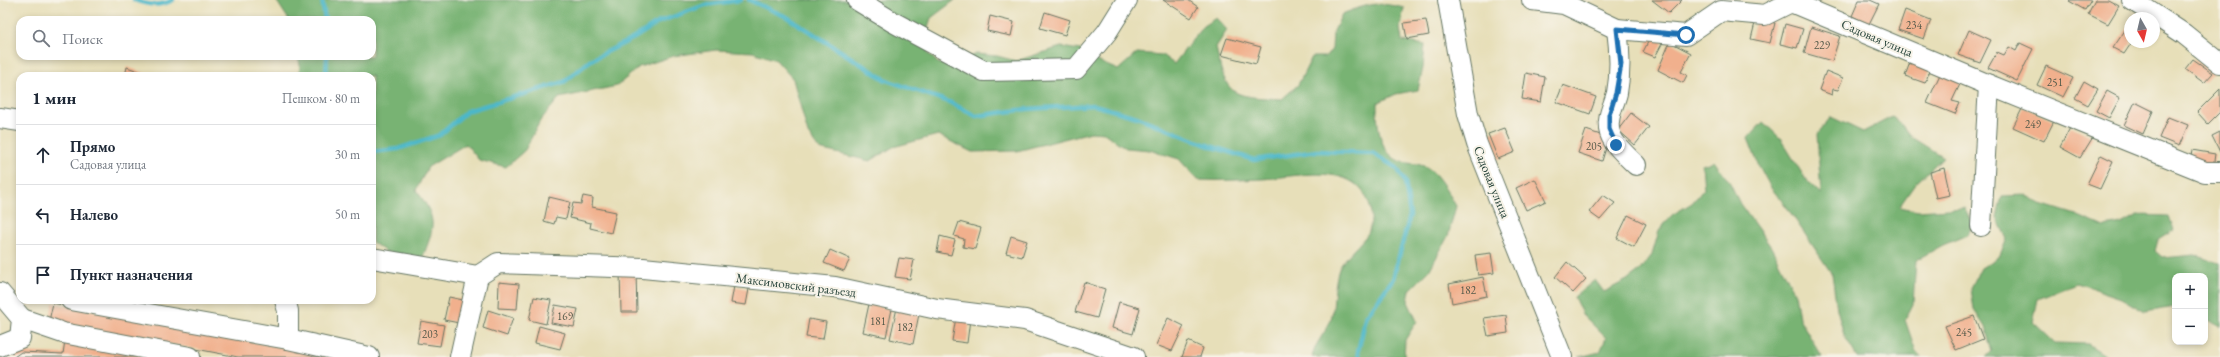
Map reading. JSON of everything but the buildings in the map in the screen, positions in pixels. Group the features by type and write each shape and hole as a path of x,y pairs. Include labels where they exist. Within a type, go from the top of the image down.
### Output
{"street":[{"path":"858,0 893,22 984,72 1076,69 1107,32 1127,0"},
{"name":"Садовая улица","path":"1448,0 1468,114 1477,144 1562,357"},
{"name":"Садовая улица","path":"1532,0 1564,2 1617,29 1686,35 1721,11 1765,15 1792,1 1989,85 2205,172 2220,172"},
{"path":"2132,0 2184,34 2220,63"},
{"path":"1617,29 1621,64 1616,93 1609,115 1609,129 1616,145 1636,165"},
{"path":"1981,226 1989,85"},
{"path":"0,118 16,120"},
{"path":"376,259 478,276 460,357"},
{"name":"Максимовский разъезд","path":"478,276 498,264 521,264 643,268 835,287 937,309 1025,320 1134,357"},
{"path":"0,293 16,294"},
{"path":"0,293 22,320 63,333 190,357"},
{"path":"93,304 288,339 369,357"},
{"path":"287,304 288,339"},
{"path":"0,346 20,338 22,320"}],"green space":[{"path":"276,0 955,0 931,18 927,30 928,53 938,63 953,67 976,54 997,56 1016,61 1061,47 1086,51 1097,61 1118,70 1137,53 1162,55 1174,64 1203,26 1216,18 1227,30 1216,47 1228,86 1242,95 1282,99 1298,85 1312,57 1326,57 1332,49 1333,33 1342,14 1372,5 1379,4 1394,6 1404,8 1400,28 1402,41 1425,45 1423,68 1418,90 1396,94 1377,103 1377,119 1380,136 1387,151 1399,161 1424,166 1434,173 1456,206 1448,236 1429,271 1410,290 1408,302 1417,321 1405,340 1404,357 1312,357 1315,347 1328,327 1332,317 1339,269 1367,234 1370,227 1371,212 1368,201 1360,188 1349,180 1321,174 1262,179 1198,180 1179,159 1150,150 1126,148 1104,133 1091,132 1017,151 972,152 938,135 893,147 870,161 819,149 808,134 793,79 776,60 753,52 716,50 673,56 639,67 617,86 559,98 540,121 525,150 506,167 479,160 466,144 428,167 416,190 428,208 432,223 430,238 422,259 386,252 376,245 376,72 299,72 299,60 376,60 376,16 286,16"},
{"path":"1831,117 1863,132 1892,117 1900,123 1911,137 1943,157 1915,184 1899,207 1918,211 1964,208 1972,223 1967,235 1943,245 1916,260 1913,304 1905,320 1916,352 1922,357 1857,357 1844,335 1837,309 1832,274 1786,206 1771,188 1758,164 1748,138 1763,122 1781,139 1806,180 1821,194 1817,134"},
{"path":"1714,161 1730,183 1740,204 1771,247 1795,294 1799,318 1822,357 1579,357 1600,352 1606,338 1582,314 1574,297 1595,280 1604,292 1627,280 1640,270 1652,255 1659,231 1672,215 1692,203 1704,189 1702,165"},
{"path":"2025,195 2041,204 2076,215 2104,227 2122,224 2138,215 2169,216 2174,230 2158,240 2155,251 2163,258 2194,255 2220,263 2220,327 2208,321 2208,273 2172,273 2172,308 2145,312 2121,298 2077,283 2038,299 2033,322 2055,343 2088,344 2108,357 1986,357 1992,351 1985,327 1974,310 1971,288 1981,268 1999,257 2007,239 1997,218 2002,196"}],"waterway":[{"path":"134,0 154,4 163,4 173,0"},
{"path":"322,0 324,16"},
{"path":"376,152 398,149 440,135 467,111 564,82 591,60 634,38 659,22 705,5 741,0"},
{"path":"749,0 787,17 886,80 949,102 976,116 1027,109 1094,105 1137,117 1204,144 1254,160 1317,151 1372,153 1397,168 1405,182 1410,215 1393,279 1366,317 1358,351 1359,357"},
{"path":"326,72 327,60"}],"route":[{"path":"1616,145 1609,129 1609,115 1616,93 1621,64 1617,29 1686,35"}]}
